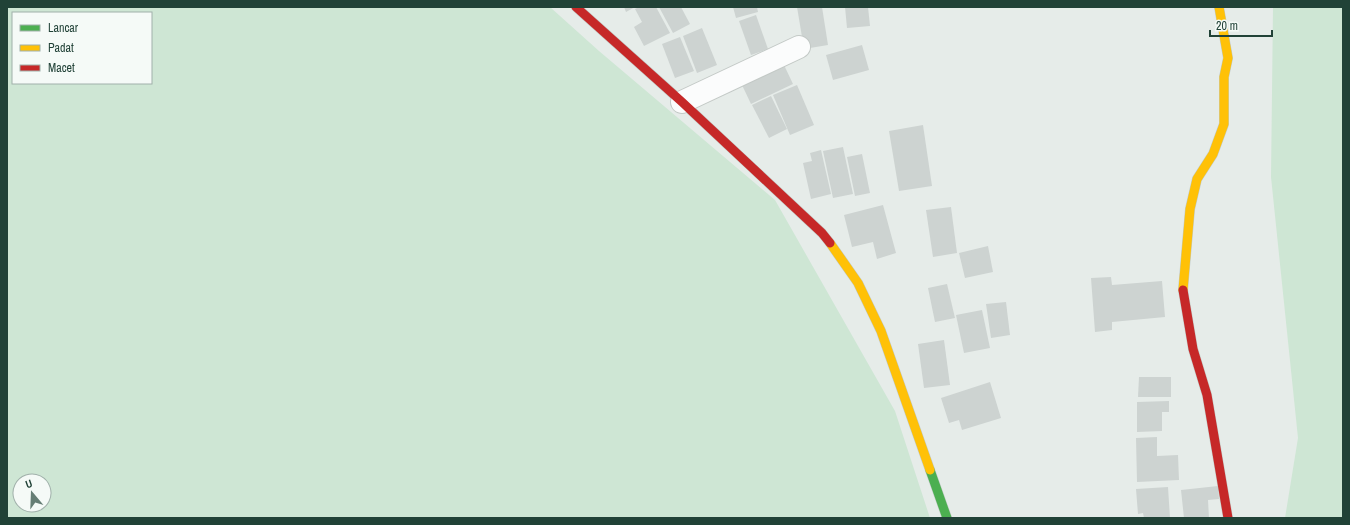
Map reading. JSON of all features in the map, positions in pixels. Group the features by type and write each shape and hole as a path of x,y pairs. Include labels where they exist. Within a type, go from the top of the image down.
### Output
{"street":[{"path":"576,7 682,102 822,233 858,283 881,330 947,518"},
{"path":"1219,7 1228,58 1224,77 1224,124 1213,154 1197,179 1190,209 1183,294 1193,349 1207,395 1228,518"},
{"path":"682,102 799,47"}],"green space":[{"path":"7,7 550,7 599,51 775,200 895,411 930,518 7,518"},
{"path":"1273,7 1343,7 1343,518 1285,518 1298,438 1271,177"}],"building":[{"path":"624,7 635,7 626,12"},
{"path":"639,7 656,7 670,33 644,46 634,27 642,22 635,9"},
{"path":"659,7 681,7 690,24 673,33"},
{"path":"733,7 757,7 758,12 736,18"},
{"path":"797,7 822,7 828,45 804,49"},
{"path":"845,7 868,7 870,26 847,28"},
{"path":"756,15 768,49 751,55 739,21"},
{"path":"702,28 717,65 697,73 683,36"},
{"path":"680,37 694,71 675,78 662,44"},
{"path":"862,45 869,70 833,80 826,55"},
{"path":"784,65 793,84 751,104 742,85"},
{"path":"797,85 814,125 790,135 773,95"},
{"path":"771,96 787,129 769,138 752,105"},
{"path":"923,125 932,186 899,191 889,131"},
{"path":"843,147 853,194 833,198 823,151"},
{"path":"821,150 831,194 811,199 803,163 812,161 810,153"},
{"path":"862,154 870,193 855,196 847,157"},
{"path":"883,205 896,253 877,259 873,242 852,247 844,215"},
{"path":"951,207 957,253 933,257 926,210"},
{"path":"988,246 993,272 965,278 959,253"},
{"path":"1111,277 1112,285 1162,281 1165,317 1112,322 1112,330 1095,332 1091,278"},
{"path":"947,284 955,318 935,322 928,288"},
{"path":"1006,302 1010,335 991,338 986,304"},
{"path":"982,310 990,348 964,353 956,315"},
{"path":"944,340 950,385 924,388 918,344"},
{"path":"1139,377 1171,377 1171,397 1138,397"},
{"path":"990,382 1001,418 962,430 959,420 949,423 941,398"},
{"path":"1169,401 1169,412 1162,412 1162,431 1137,432 1137,402"},
{"path":"1157,437 1157,456 1178,455 1179,480 1137,482 1136,438"},
{"path":"1218,486 1219,499 1208,500 1209,518 1184,518 1181,490"},
{"path":"1168,487 1170,518 1144,518 1143,513 1138,514 1136,489"}],"traffic: fast":[{"path":"930,470 947,518"}],"traffic: slow":[{"path":"1183,290 1190,209 1197,179 1213,154 1224,124 1224,77 1228,58 1219,7"},
{"path":"830,243 858,283 881,331 930,470"}],"traffic: jam":[{"path":"576,7 682,102 822,233 830,243"},
{"path":"1183,290 1193,349 1207,395 1228,518"}]}
